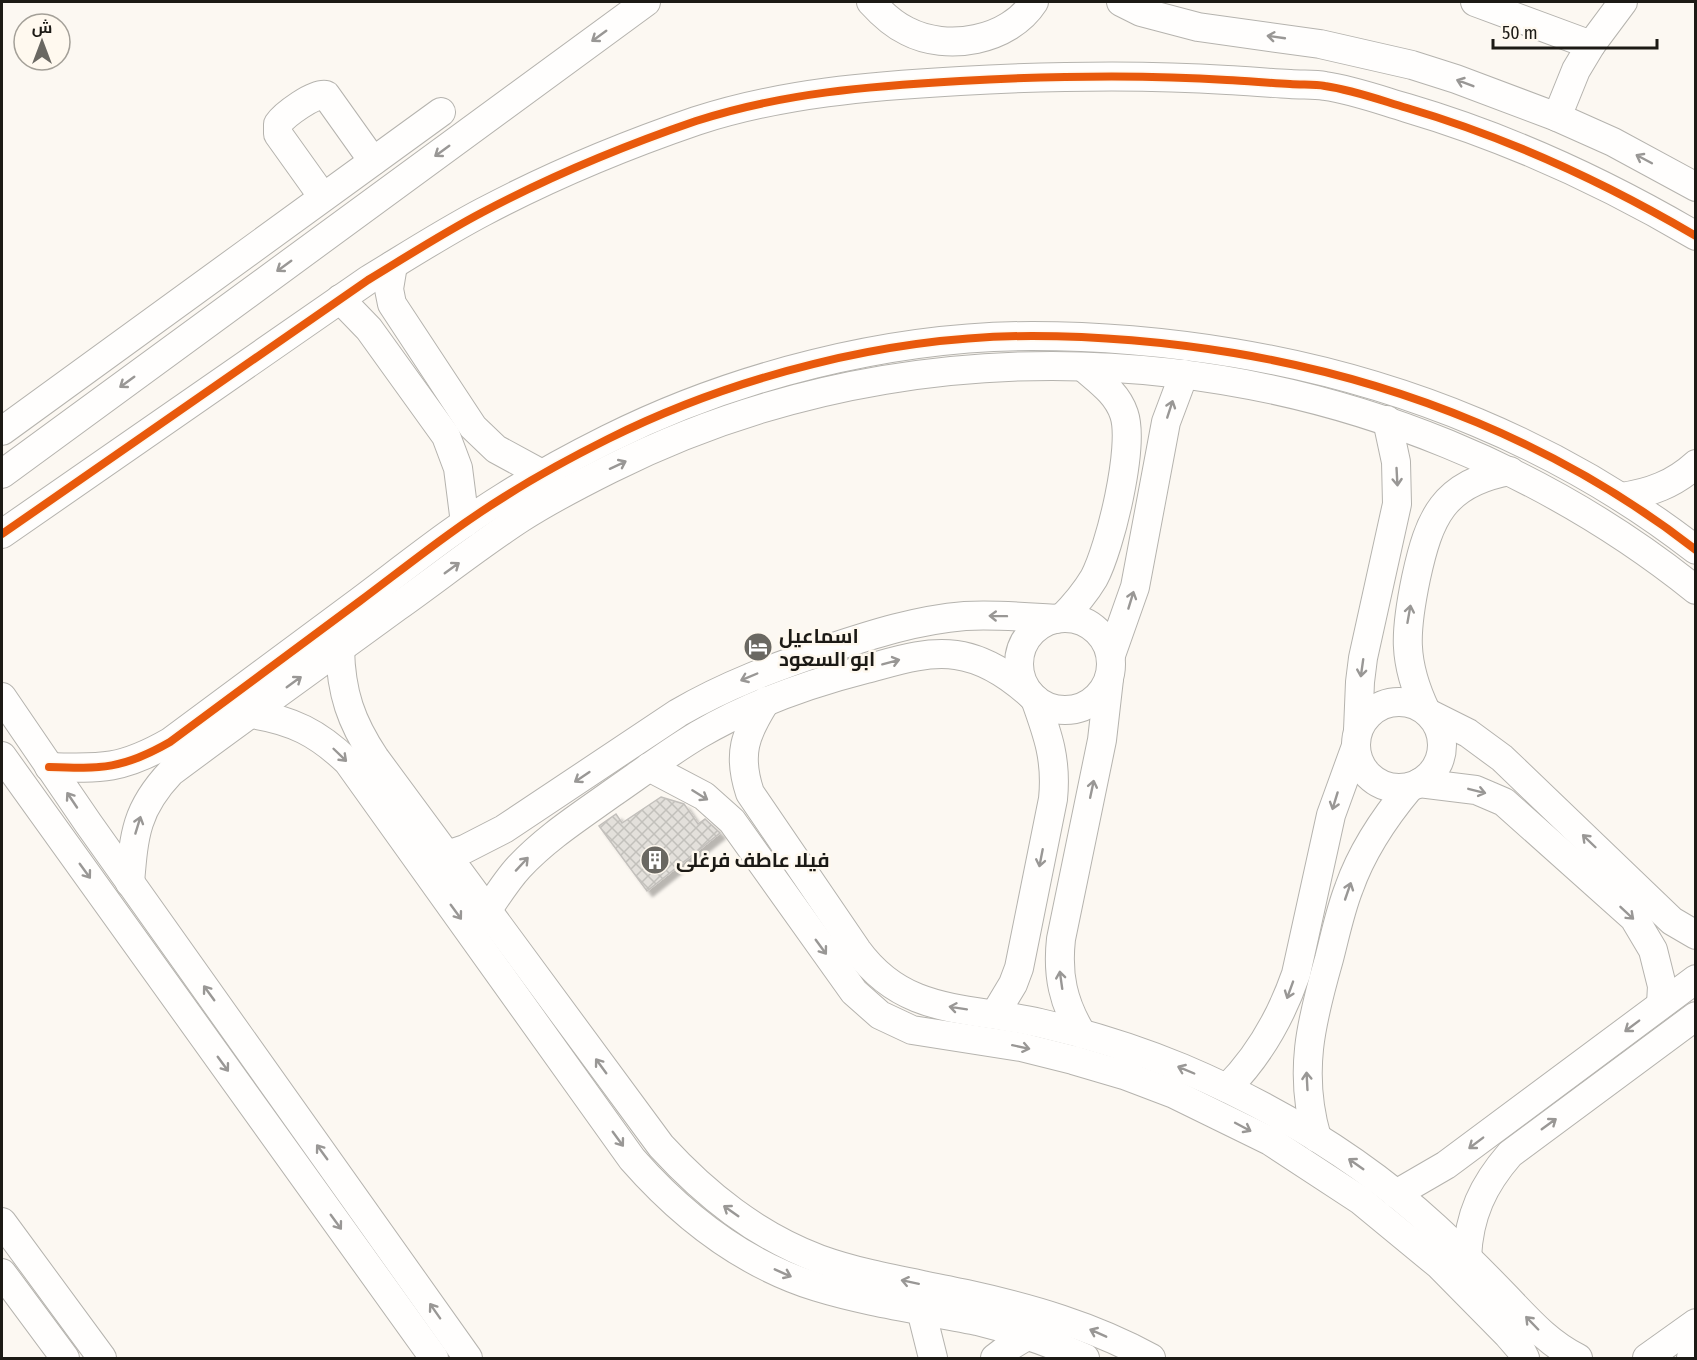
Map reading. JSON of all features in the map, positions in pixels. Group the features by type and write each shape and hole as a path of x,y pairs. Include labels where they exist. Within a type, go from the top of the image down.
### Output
{"street":[{"path":"2,474 646,2"},
{"path":"871,2 886,18 907,32 930,40 957,42 984,37 1010,25 1034,2"},
{"path":"1121,2 1141,12 1198,27 1320,44 1400,62 1456,79 1557,117 1613,142 1695,186"},
{"path":"1475,2 1591,45"},
{"path":"1557,117 1576,70 1591,45 1623,2"},
{"path":"957,42 959,81"},
{"path":"2,534 340,299 473,218 555,176 631,145 699,120 790,97 831,90 959,81 1115,75 1324,86 1412,109 1487,135 1638,202 1695,236"},
{"path":"323,197 278,134 278,124 285,117 317,94 326,95 373,161"},
{"path":"2,431 441,112"},
{"path":"393,265 389,289 392,304 474,427 496,449 542,474"},
{"path":"340,299 369,329 446,436 458,468 465,523"},
{"path":"49,767 111,767 132,761 170,742 465,523 542,474 610,438 681,406 755,381 830,361 906,346 967,339 1088,336 1148,341 1232,353 1321,370 1426,401 1526,444 1621,498 1695,550"},
{"path":"130,883 133,840 138,821 157,786 171,772 529,513 614,467 713,425 816,394 900,378 975,369 1029,366 1083,367 1184,374 1287,392 1387,420 1510,471 1566,501 1621,535 1695,590"},
{"path":"995,1014 1009,992 1019,969 1053,799 1055,778 1054,757 1033,697 1023,683 1019,670 1022,650 1032,632 1043,623 1059,618 1093,580 1107,550 1127,447 1126,423 1118,400 1108,388 1083,367"},
{"path":"487,911 518,868 536,850 556,833 649,767 698,735 766,701 813,683 914,656 936,654 967,657 997,668 1048,707 1062,710 1077,709 1091,703 1102,692 1135,587 1166,422 1184,374"},
{"path":"1387,420 1396,462 1397,504 1363,658 1357,738 1361,766 1368,776 1390,788 1415,785 1476,790 1504,802 1634,918 1645,933 1653,950 1662,986 1661,1004"},
{"path":"1621,498 1641,495 1661,488 1679,478 1695,464"},
{"path":"1317,1138 1310,1108 1306,1069 1308,1041 1348,890 1357,867 1381,825 1415,785 1434,771 1443,748 1437,724 1428,713 1412,676 1406,639 1407,620 1424,541 1437,514 1456,492 1490,475 1510,471"},
{"path":"447,855 465,849 504,829 678,713 715,692 764,671 878,632 936,619 995,615 1079,620 1094,627 1105,640 1110,667 1102,740 1061,939 1059,959 1064,999 1082,1034"},
{"path":"340,649 340,672 344,695 362,738 661,1146 687,1175 717,1201 749,1223 783,1243 819,1259 856,1271 1036,1311 1085,1328 1151,1359"},
{"path":"2,697 130,883 468,1359"},
{"path":"766,701 749,728 744,744 743,769 750,793 868,965 896,989 931,1004 995,1014 1082,1034 1142,1053 1227,1088 1317,1138 1396,1194 1467,1257 1552,1343 1578,1359"},
{"path":"1227,1088 1257,1054 1289,995 1296,974 1331,815 1364,719 1383,704 1408,703 1468,733 1502,758 1665,915 1695,934"},
{"path":"251,714 273,717 294,724 332,746 348,762 632,1159 677,1206 728,1245 785,1274 846,1295 980,1322 1027,1336 1085,1359"},
{"path":"2,756 434,1359"},
{"path":"649,767 704,796 732,821 854,992 880,1015 912,1030 1021,1047 1124,1076 1184,1099 1270,1141 1316,1169 1360,1200 1440,1265 1509,1335 1525,1359"},
{"path":"1396,1194 1446,1165 1695,979"},
{"path":"1467,1257 1468,1235 1478,1202 1495,1172 1510,1154 1695,1016"},
{"path":"2,1222 102,1359"},
{"path":"6,1285 65,1359"},
{"path":"921,1310 933,1359"},
{"path":"1647,1359 1695,1323"},
{"path":"995,1359 1027,1336"},
{"path":"1691,1359 1695,1355"}],"building":[{"name":"فيلا عاطف فرغلى","path":"661,797 684,804 698,824 705,819 720,833 647,891 599,826 616,814 622,823"}],"cycle path":[{"path":"2,534 368,280 468,220 561,174 641,141 728,111 794,97 893,85 1060,77 1194,78 1325,86 1346,90 1445,120 1519,147 1626,197 1696,236"},
{"path":"49,767 84,768 112,765 139,758 170,742 467,521 529,482 608,439 707,396 760,379 814,364 924,343 1032,336 1133,340 1234,353 1297,365 1358,381 1418,400 1535,449 1590,479 1644,513 1696,550"}],"place":[{"name":"اسماعيل ابو السعود","path":"758,647"},
{"name":"فيلا عاطف فرغلى","path":"655,860"}]}
